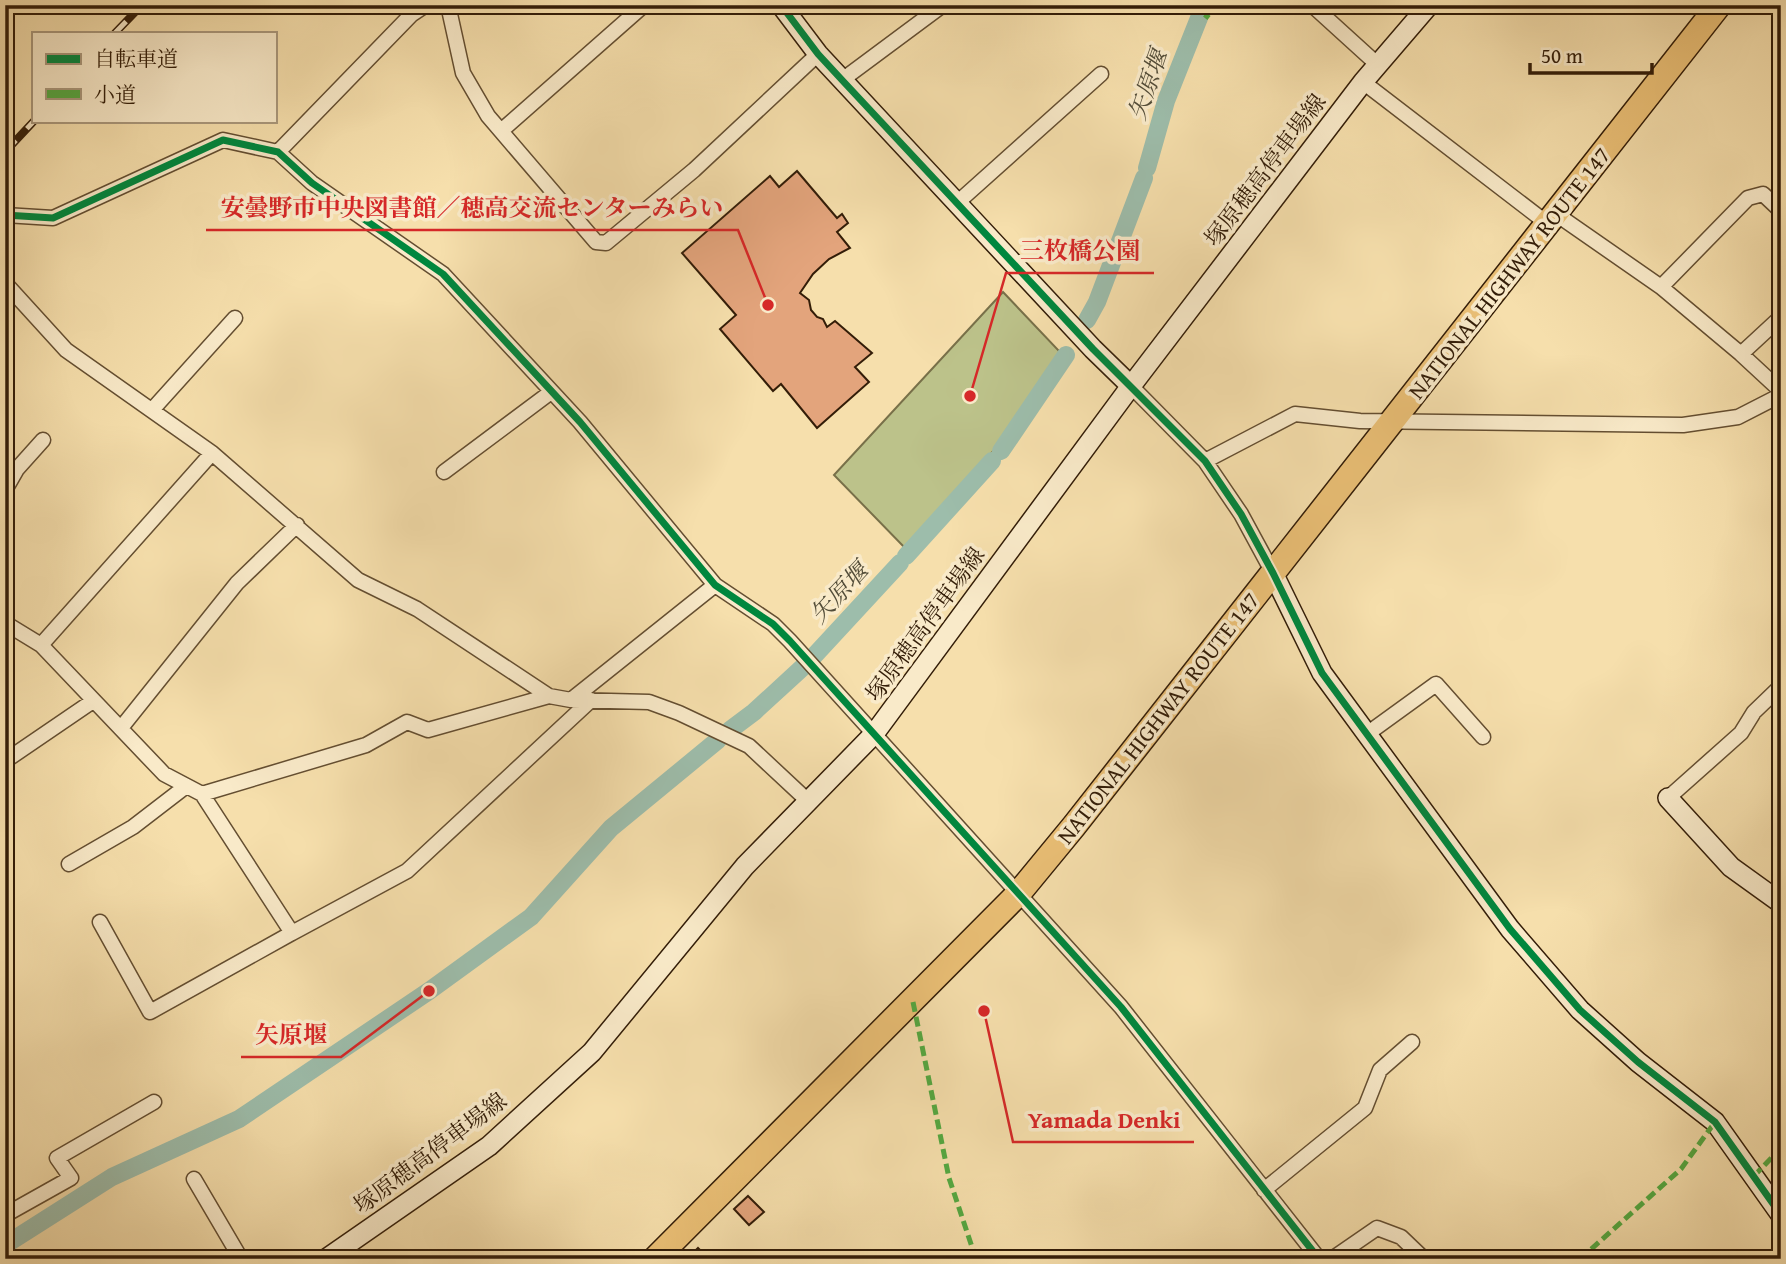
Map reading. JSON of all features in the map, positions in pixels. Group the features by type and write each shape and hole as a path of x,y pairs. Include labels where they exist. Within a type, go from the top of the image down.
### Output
{"highway":[{"name":"NATIONAL HIGHWAY ROUTE 147","path":"655,1259 1018,894 1719,5"}],"main road":[{"path":"781,5 818,54 1130,386"},
{"name":"塚原穂高停車場線","path":"326,1259 489,1146 592,1052 745,866 874,734 1130,386 1363,82 1429,5"},
{"path":"1273,573 1322,673 1510,929 1580,1010 1638,1062 1715,1122 1781,1215"},
{"path":"1668,798 1731,867 1781,903"}],"street":[{"path":"278,152 411,16 426,5"},
{"path":"448,5 463,73 488,116 596,242 606,243 694,170 818,54"},
{"path":"501,131 644,5"},
{"path":"842,80 943,5"},
{"path":"1311,5 1378,65"},
{"path":"957,203 1101,74"},
{"path":"1205,461 1296,414 1360,421 1683,425 1738,418 1781,393 1741,354 1661,287 1552,219 1363,82"},
{"path":"5,215 53,218 223,140 278,152 312,183 443,274 580,422 715,584 773,624 1121,1007 1319,1259"},
{"path":"1661,287 1748,198 1763,194 1781,211"},
{"path":"5,283 66,349 212,453 358,580 417,609 549,696 571,700 649,702 749,746 809,802"},
{"path":"1741,354 1781,317"},
{"path":"152,410 235,318"},
{"path":"1130,386 1205,461 1241,514 1273,573"},
{"path":"444,472 551,392"},
{"path":"5,490 17,469 43,440"},
{"path":"41,645 212,453"},
{"path":"121,728 237,583 297,525"},
{"path":"571,700 715,584"},
{"path":"5,623 41,645 164,774 202,793 292,933"},
{"path":"1367,734 1436,684 1483,737"},
{"path":"1668,798 1741,733 1754,712 1781,686"},
{"path":"202,793 366,745 407,722 428,730 549,696"},
{"path":"100,922 150,1012 407,871 591,700"},
{"path":"5,761 93,701"},
{"path":"69,864 133,827 186,787"},
{"path":"1264,1190 1365,1108 1380,1070 1412,1042"},
{"path":"5,1215 71,1178 57,1158 154,1102"},
{"path":"194,1179 241,1259"},
{"path":"1332,1259 1377,1228 1401,1237 1424,1259"}],"green space":[{"path":"1003,292 1060,352 1004,439 906,549 834,475"}],"building":[{"path":"797,171 837,218 842,214 848,223 837,232 850,248 829,259 813,274 800,293 809,300 811,310 823,319 827,327 835,321 872,353 855,367 869,382 817,428 781,384 773,391 720,329 736,315 682,253 770,176 779,187"},
{"path":"748,1196 764,1212 749,1225 734,1209"},
{"path":"698,1248 709,1259 687,1259"}],"waterway":[{"name":"矢原堰","path":"1147,168 1166,101 1199,18"},
{"name":"矢原堰","path":"1087,320 1097,302 1144,178"},
{"name":"矢原堰","path":"1001,451 1066,355"},
{"name":"矢原堰","path":"906,556 992,461"},
{"name":"矢原堰","path":"814,656 900,563"},
{"name":"矢原堰","path":"730,730 803,667"},
{"name":"矢原堰","path":"5,1245 112,1177 239,1119 429,991 531,917 611,828 718,740"}],"railway":[{"path":"116,32 142,5"},
{"path":"5,152 33,122"}],"marked path":[{"path":"1193,5 1209,18"},
{"path":"913,1002 949,1178 976,1259"},
{"path":"1580,1259 1681,1169 1715,1122"},
{"path":"1754,1176 1781,1148"},
{"path":"1294,1259 1309,1246"}],"cycle path":[{"path":"781,5 818,54 842,80 1093,349 1205,461 1241,514 1322,673 1510,929 1580,1010 1638,1062 1715,1122 1781,1215"},
{"path":"5,215 53,218 223,140 278,152 312,183 443,274 580,422 715,585 773,624 790,641 1121,1007 1319,1259"}],"place":[{"name":"安曇野市中央図書館／穂高交流センターみらい","path":"768,305"},
{"name":"三枚橋公園","path":"970,396"},
{"name":"矢原堰","path":"429,991"},
{"name":"Yamada Denki","path":"984,1011"}]}
